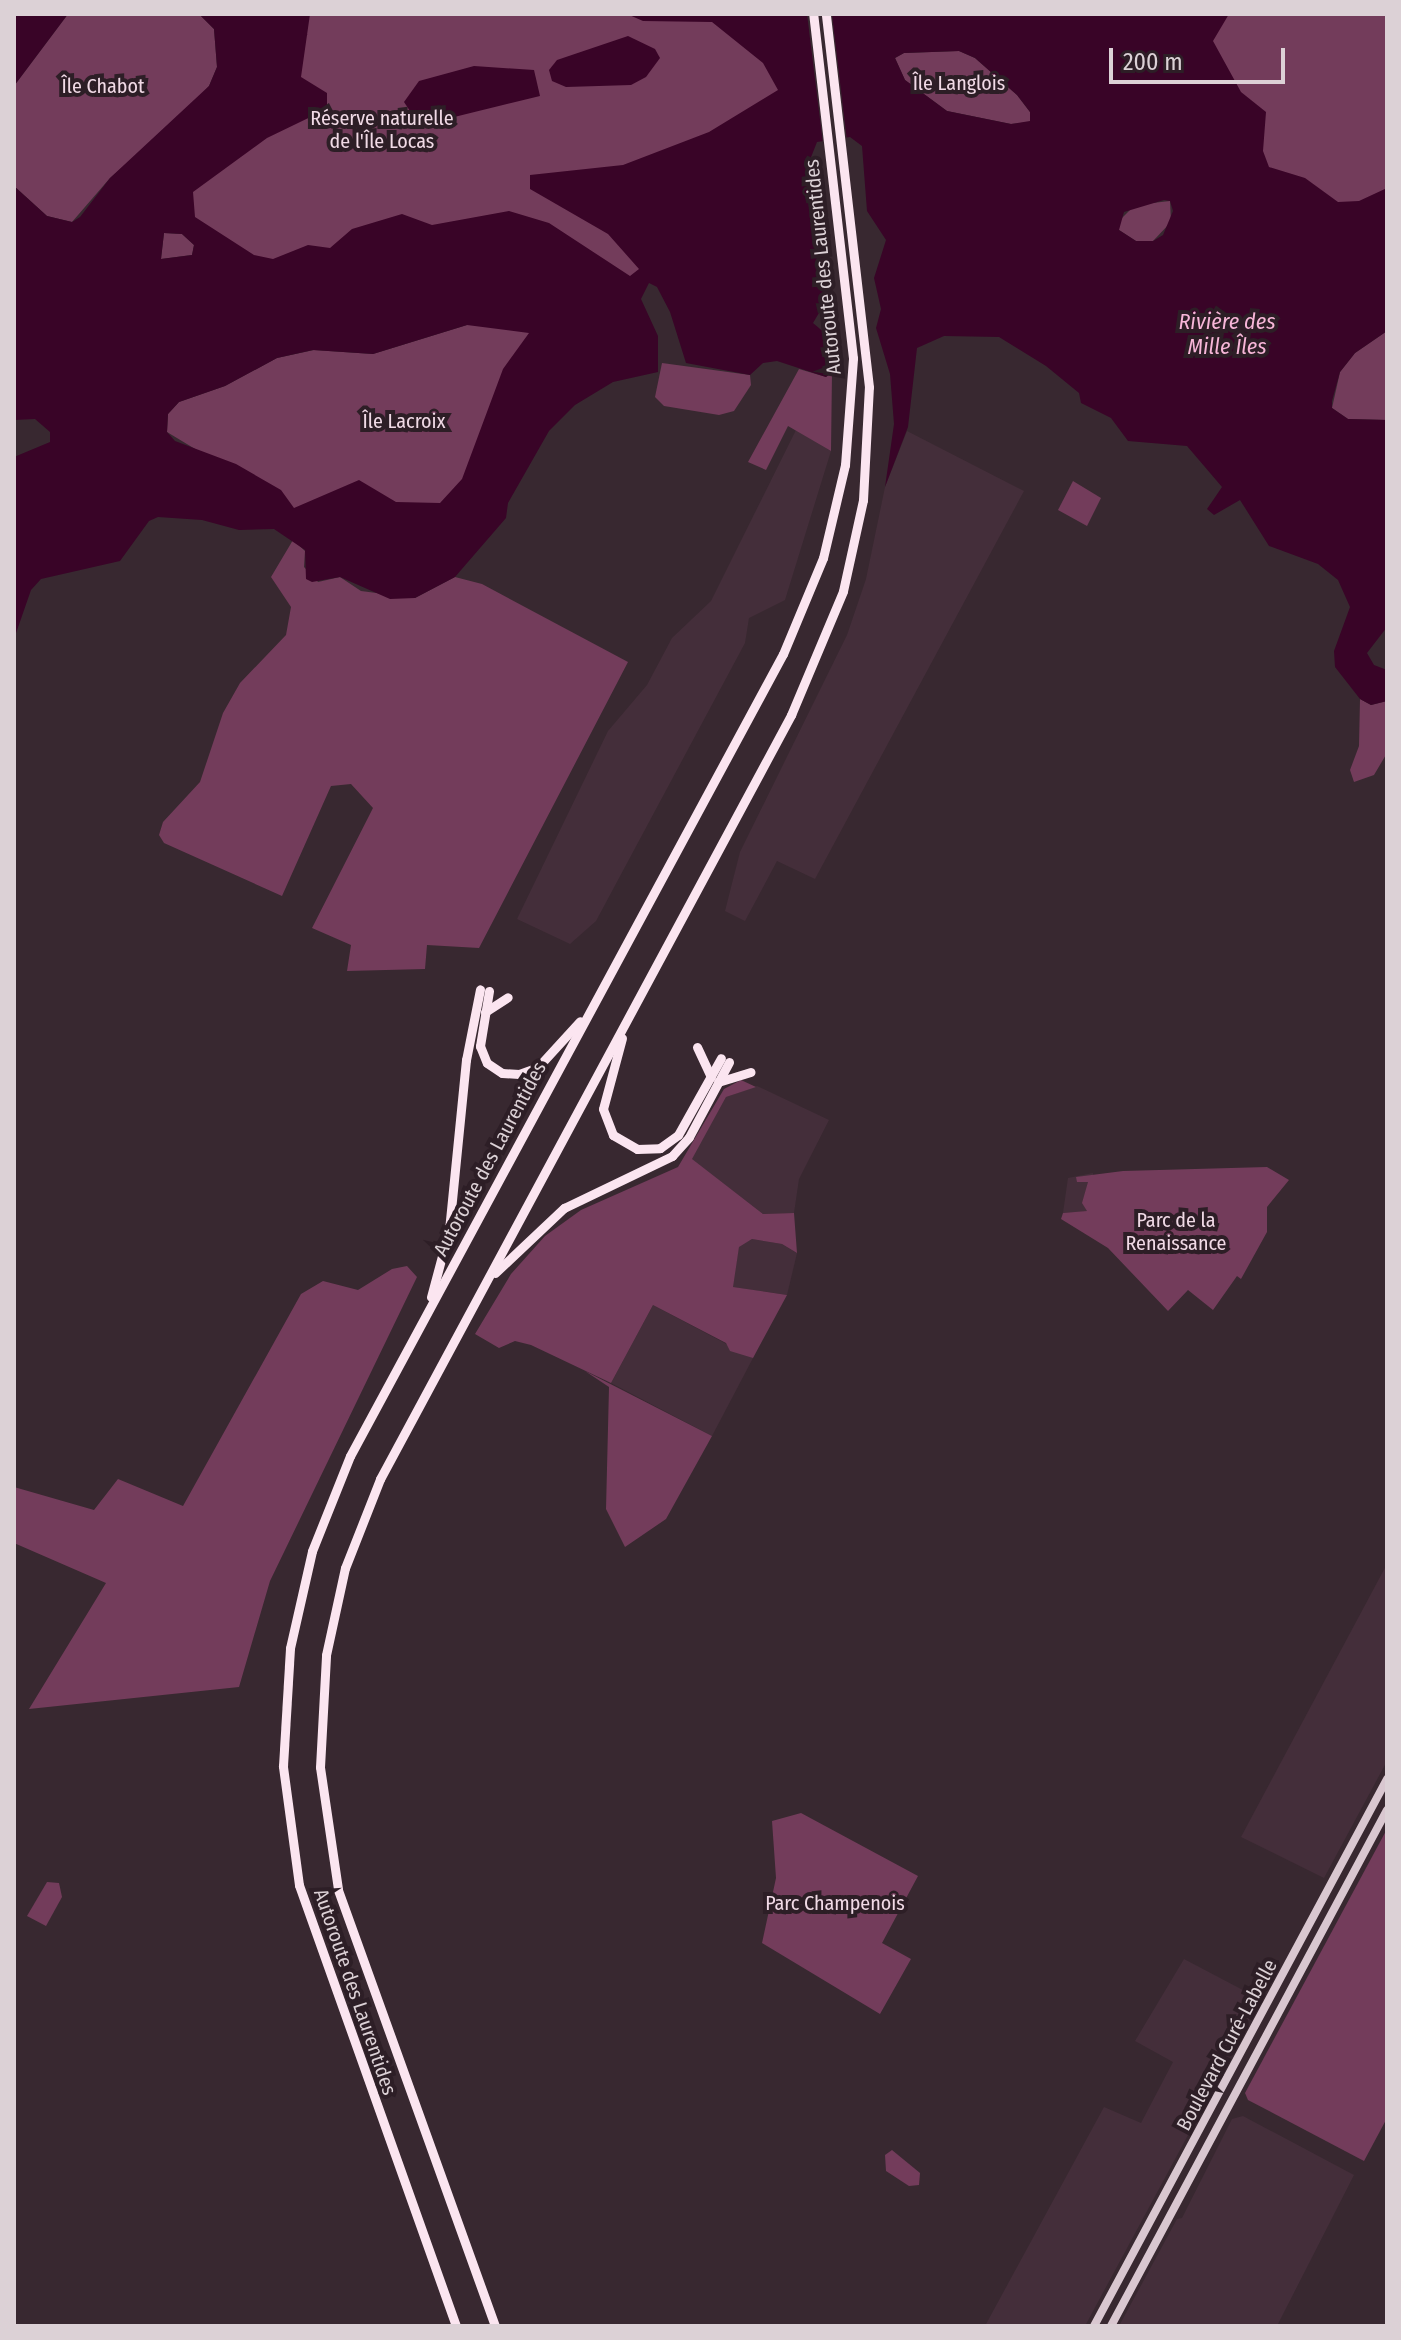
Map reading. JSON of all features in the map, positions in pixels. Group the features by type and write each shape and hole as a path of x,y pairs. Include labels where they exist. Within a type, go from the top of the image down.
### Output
{"highway":[{"name":"Autoroute des Laurentides","path":"456,2326 311,1929 292,1850 283,1766 286,1669 309,1559 350,1456 788,643 829,536 848,447 853,358 813,14"},
{"name":"Autoroute des Laurentides","path":"495,2326 345,1912 325,1821 319,1743 329,1635 354,1540 380,1479 812,673 852,560 864,492 869,397 826,14"},
{"path":"424,1319 447,1242 466,1060 484,990 483,1057 497,1071 514,1075 543,1063 594,1004"},
{"path":"485,1012 508,997"},
{"path":"632,1009 604,1092 605,1119 616,1138 641,1150 667,1144 684,1128 715,1079 750,1072"},
{"path":"697,1047 715,1079"},
{"path":"485,1284 564,1208 672,1156 689,1137 725,1060"}],"main road":[{"name":"Boulevard Curé-Labelle","path":"1094,2326 1387,1779"},
{"name":"Boulevard Curé-Labelle","path":"1111,2326 1387,1810"}],"shaded area":[{"path":"796,430 831,451 785,600 749,618 745,643 596,921 570,944 517,919 608,731 647,685 672,638 711,601"},
{"path":"907,431 1024,491 815,879 777,861 745,921 725,911 740,852 847,635 866,579 885,487"},
{"path":"757,1086 829,1120 799,1179 794,1213 763,1214 691,1159 726,1097"},
{"path":"1093,1173 1096,1211 1063,1213 1068,1178"},
{"path":"752,1239 782,1244 797,1253 787,1295 732,1287 739,1246"},
{"path":"653,1305 753,1358 712,1436 611,1383"},
{"path":"1387,1564 1387,1761 1324,1878 1241,1837"},
{"path":"1184,1959 1260,1999 1215,2082 1209,2081 1203,2094 1208,2098 1085,2326 985,2326 1104,2107 1141,2123 1173,2062 1135,2041"},
{"path":"1243,2116 1354,2175 1277,2326 1119,2326 1177,2219 1182,2218 1232,2119"}],"green space":[{"name":"Île Chabot","path":"68,14 199,14 214,29 217,67 209,86 182,116 110,178 72,222 47,216 14,186 14,86"},
{"name":"Réserve naturelle de l'Île Locas","path":"288,14 746,14 811,43 659,270 622,298 261,282 172,220"},
{"path":"1201,14 1387,14 1387,211 1337,217 1250,172 1194,51"},
{"name":"Île Langlois","path":"959,51 975,58 1017,95 1030,112 1030,122 1011,124 947,111 905,80 895,58 904,53"},
{"path":"1170,201 1171,222 1153,241 1136,241 1119,230 1117,223 1135,205"},
{"path":"164,233 182,234 194,245 192,255 161,259"},
{"name":"Île Lacroix","path":"544,316 486,458 438,511 296,510 167,432 168,414 179,402 225,386 277,358 314,350 373,354 467,325"},
{"path":"1387,331 1387,420 1348,419 1332,408 1340,372 1355,353"},
{"path":"662,363 750,375 751,385 734,411 719,415 664,406 655,397"},
{"path":"799,369 826,377 832,373 831,451 788,426 766,470 748,462"},
{"path":"1073,481 1101,498 1087,526 1058,510"},
{"path":"293,540 305,551 304,567 318,582 340,577 361,591 415,598 455,577 482,584 628,662 479,948 427,945 425,969 347,971 351,945 312,928 373,808 351,784 331,786 282,896 164,843 159,835 163,822 200,782 223,713 240,683 286,635 291,607 271,577"},
{"path":"1360,699 1371,705 1387,701 1387,753 1374,775 1354,782 1350,770 1359,746"},
{"path":"741,1080 756,1087 726,1097 692,1159 763,1214 794,1213 797,1253 782,1244 752,1239 739,1247 733,1287 787,1295 753,1358 730,1351 726,1343 653,1305 611,1383 531,1345 515,1341 499,1348 475,1334 511,1274 545,1236 581,1210 678,1167 724,1089"},
{"name":"Parc de la Renaissance","path":"1267,1167 1289,1180 1267,1207 1267,1232 1241,1279 1237,1276 1213,1310 1188,1290 1168,1311 1108,1248 1061,1219 1063,1213 1087,1211 1082,1203 1088,1182 1077,1182 1076,1177 1123,1171"},
{"path":"407,1266 417,1277 270,1581 239,1687 29,1709 106,1583 14,1543 14,1487 94,1510 118,1479 183,1506 301,1294 323,1281 358,1290 392,1269"},
{"path":"585,1371 712,1436 666,1519 625,1547 606,1509 609,1387"},
{"name":"Parc Champenois","path":"801,1813 918,1876 882,1943 911,1959 880,2014 762,1943 776,1878 772,1821"},
{"path":"1387,1829 1387,2118 1364,2161 1248,2100 1245,2093"},
{"path":"47,1882 59,1883 62,1897 46,1926 27,1916"},
{"path":"892,2150 920,2173 919,2185 909,2186 886,2171 885,2155"}],"water":[{"path":"14,14 68,14 14,86"},
{"name":"Rivière des Mille Îles","path":"199,14 310,14 301,77 327,93 327,109 267,138 193,192 195,217 254,255 273,259 308,245 330,248 352,229 402,214 432,225 509,211 549,223 630,276 639,269 608,234 530,189 530,175 623,165 709,132 778,90 763,63 712,22 643,21 627,14 1229,14 1213,41 1241,92 1266,112 1263,151 1269,167 1305,178 1338,202 1359,201 1387,188 1387,331 1355,353 1340,372 1332,408 1348,419 1387,420 1387,627 1367,653 1374,665 1387,670 1387,701 1371,705 1360,699 1335,667 1334,651 1350,607 1338,580 1318,564 1269,546 1240,500 1214,515 1207,509 1222,487 1187,446 1128,441 1111,418 1081,403 1079,393 1046,366 999,337 944,336 917,348 908,427 885,487 894,424 890,374 876,328 881,309 874,278 886,240 867,211 862,146 850,137 817,142 806,170 819,187 832,291 813,323 839,345 834,349 836,367 826,377 777,361 763,363 750,375 686,363 670,312 657,287 649,283 641,299 658,336 658,372 613,382 575,405 549,431 508,503 506,518 455,577 415,598 390,599 340,577 312,582 306,579 305,550 274,529 239,530 202,520 158,517 149,521 120,561 41,579 31,590 14,639 14,457 50,442 50,432 35,419 14,420 14,186 47,216 72,222 80,217 110,178 209,86 217,67 214,29","holes":["959,51 975,58 1017,95 1030,112 1030,121 1011,124 947,111 905,80 895,58 904,53","1164,200 1170,201 1173,211 1163,235 1153,241 1136,241 1119,230 1124,212","164,233 182,234 194,245 192,255 161,259","467,325 529,333 503,369 462,479 440,503 396,502 359,480 294,508 281,490 236,464 175,441 167,432 168,414 179,402 225,386 277,358 313,350 373,354"]},
{"path":"628,36 655,49 660,58 646,77 631,85 566,87 552,81 549,70 557,60"},
{"path":"474,66 534,70 540,96 438,121 410,111 404,102 419,81"}],"pier":[{"path":"807,14 832,14 847,141 823,144"}]}
